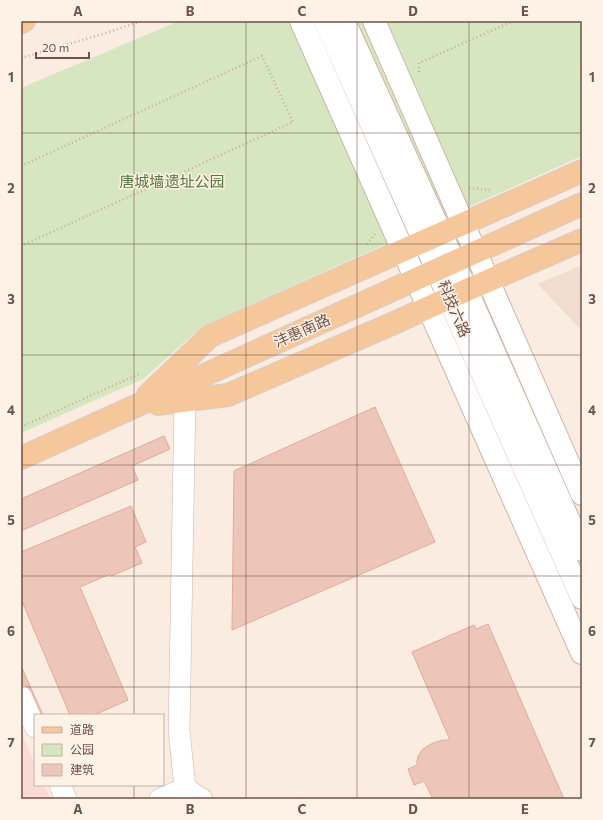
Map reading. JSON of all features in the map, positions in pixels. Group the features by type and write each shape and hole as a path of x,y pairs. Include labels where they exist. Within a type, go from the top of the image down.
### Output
{"main road":[{"path":"301,21 582,653"},
{"name":"科技六路","path":"325,21 433,237"},
{"name":"科技六路","path":"344,21 582,598"},
{"path":"374,21 582,494"},
{"path":"135,407 210,336 582,171"},
{"name":"沣惠南路","path":"21,458 582,204"},
{"path":"135,407 228,395 582,240"},
{"name":"科技六路","path":"458,295 582,550"}],"street":[{"path":"160,799 193,793 178,730 185,400"},
{"path":"21,696 34,725"},
{"path":"60,786 66,799"}],"path":[{"path":"21,58 142,21"},
{"path":"419,78 419,63 513,21"},
{"path":"21,166 262,56 293,122 21,246"},
{"path":"464,187 492,190"}],"shaded area":[{"path":"582,265 582,331 538,284"},
{"path":"21,733 34,762 34,786 44,786 51,799 21,799"}],"green space":[{"name":"唐城墙遗址公园","path":"179,21 582,21 582,156 203,326 143,379 21,433 21,88"}],"building":[{"path":"375,407 435,542 232,630 234,471"},
{"path":"164,436 170,449 132,466 138,480 21,531 21,499"},
{"path":"131,506 146,542 135,547 142,563 111,576 110,574 80,587 128,700 96,714 70,714 21,599 21,552"},
{"path":"488,624 564,799 433,799 424,781 414,785 408,769 417,765 418,756 422,750 433,743 443,740 450,740 412,652 474,625 476,629"},
{"path":"21,666 43,714 34,714 21,698"}]}
